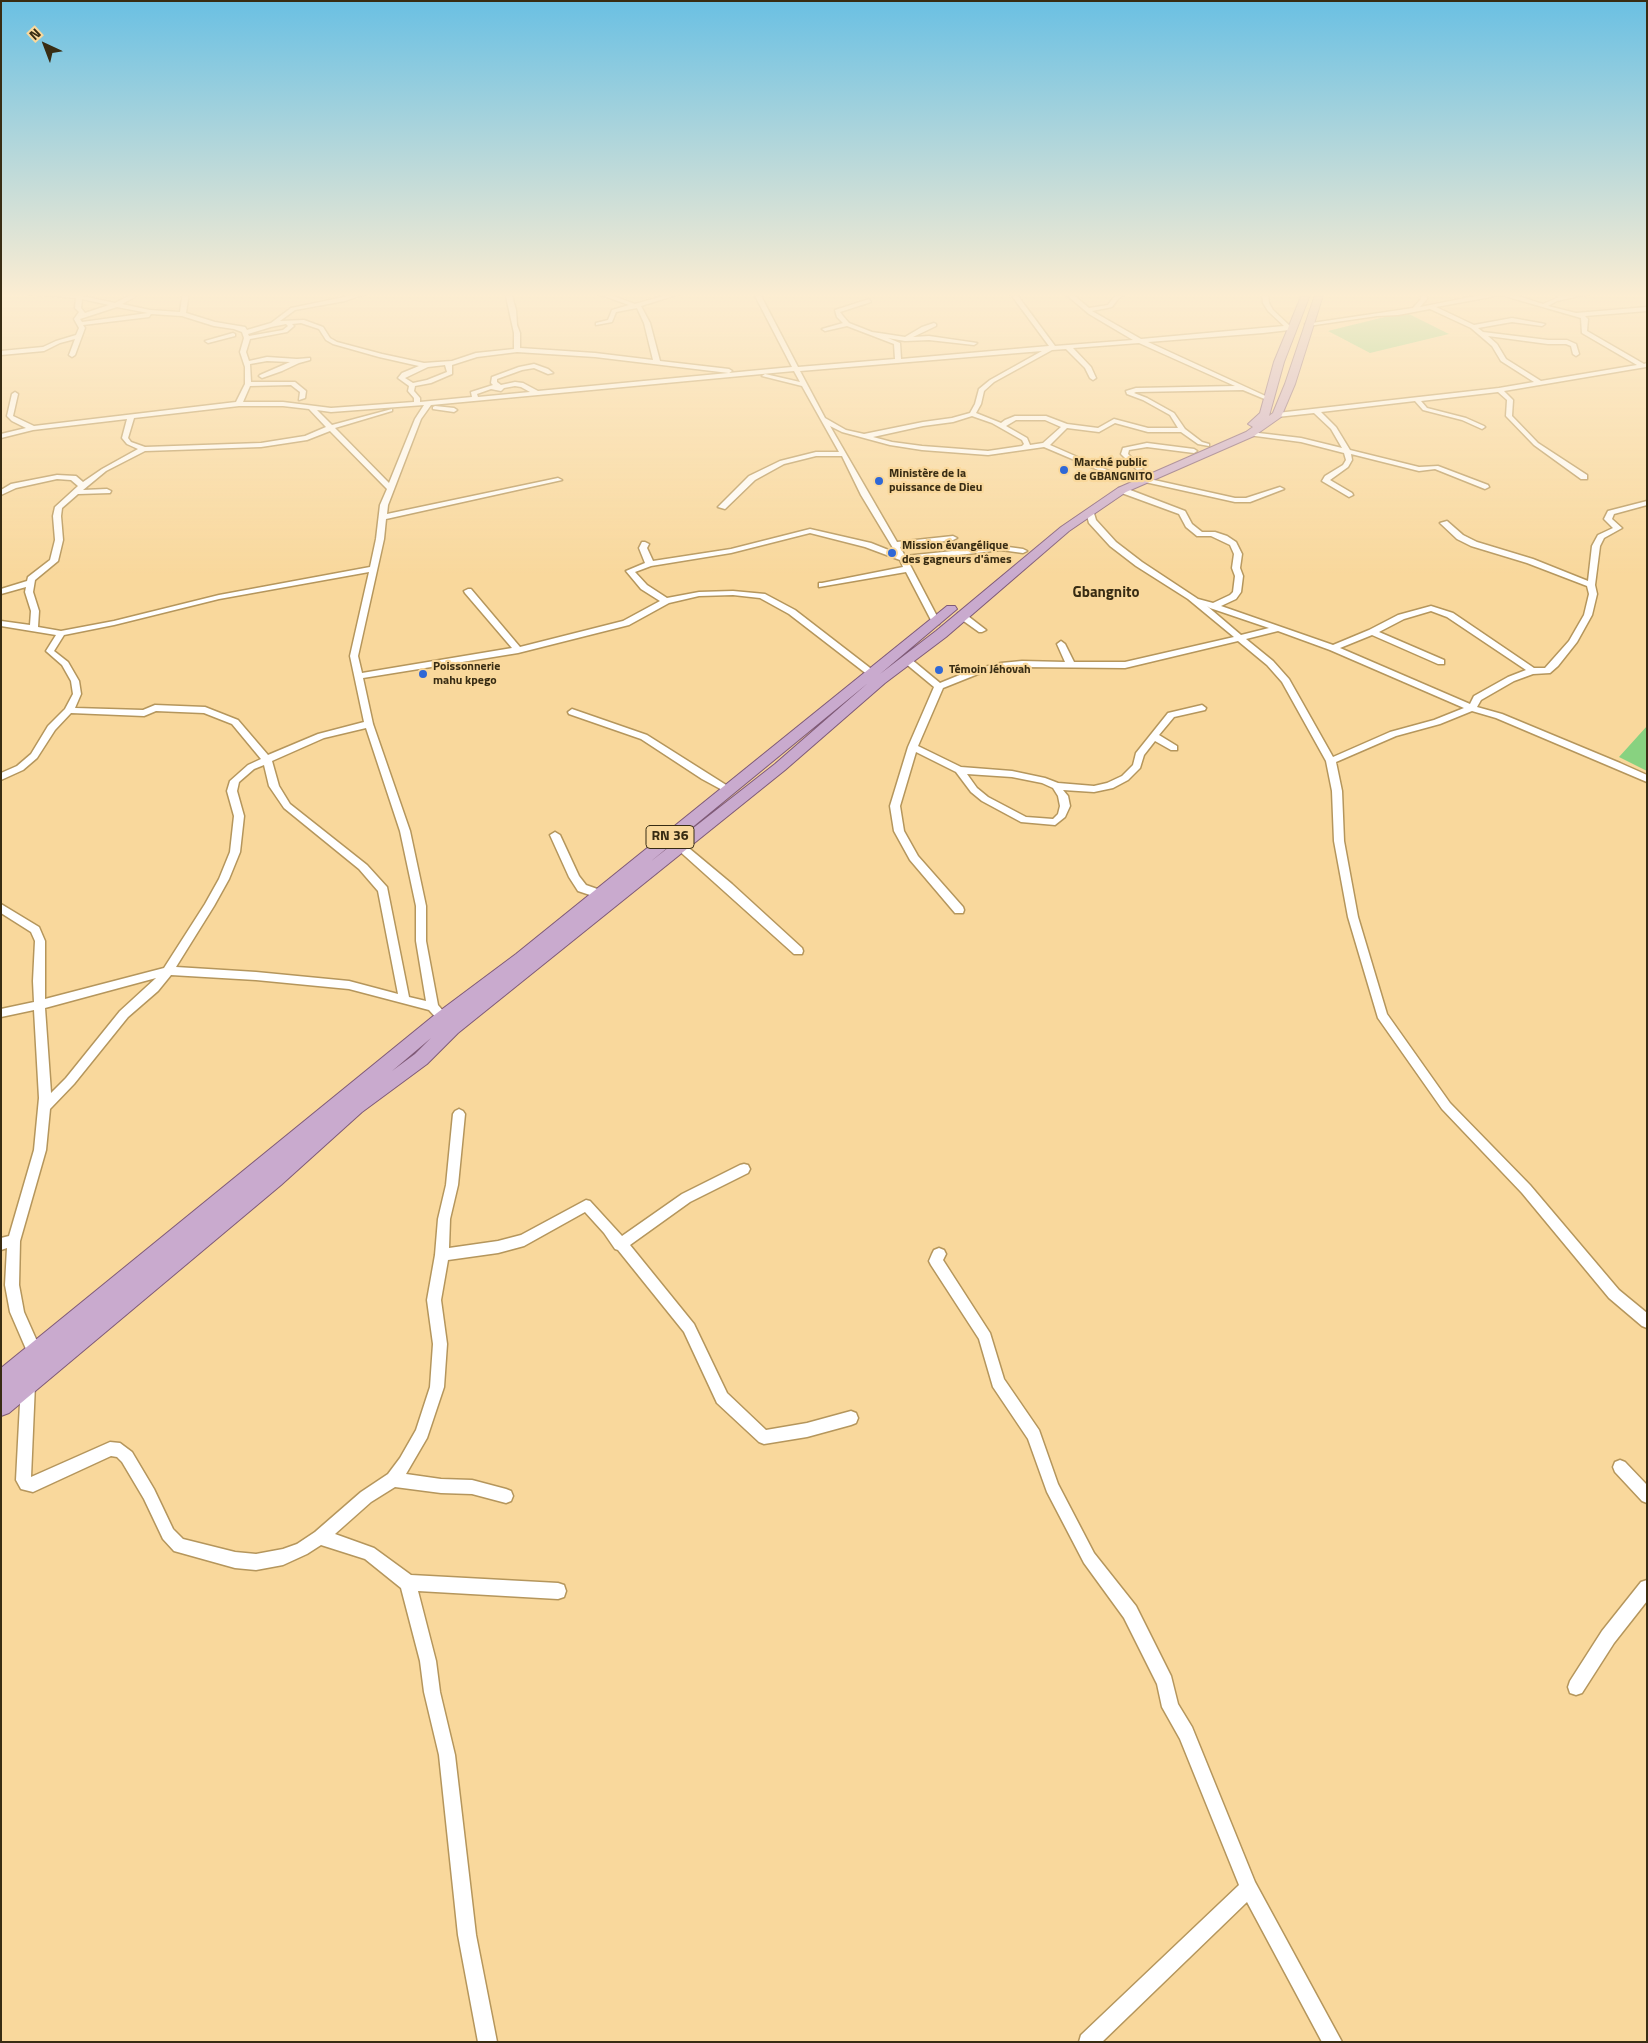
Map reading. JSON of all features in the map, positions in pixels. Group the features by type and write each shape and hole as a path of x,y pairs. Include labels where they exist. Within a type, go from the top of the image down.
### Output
{"main road":[{"name":"RN 36","path":"1,1382 42,1350 438,1013 522,958 871,673 1069,515 1100,494 1248,427 1265,414 1272,387"},
{"path":"1277,415 1289,387"},
{"name":"RN 36","path":"1,1405 274,1179 355,1106 421,1059 452,1028 780,767 880,680 908,661 941,634 944,615 1135,478 1250,434 1277,415"}],"street":[{"path":"239,404 246,387"},
{"path":"301,387 302,398 313,406 330,428 390,488"},
{"path":"412,387 411,391 424,405 454,410"},
{"path":"476,398 473,393 479,390 498,387"},
{"path":"500,387 503,396"},
{"path":"528,387 535,392"},
{"path":"1,436 33,428 239,404 283,404 313,406 331,410 424,405 476,398 592,387"},
{"path":"806,387 865,495 903,559 906,569 944,615 982,630"},
{"path":"972,414 978,404 981,390 984,387"},
{"path":"1277,415 1418,401 1518,387"},
{"path":"1135,478 1124,454 1126,448 1147,446 1200,448 1200,443 1183,430 1172,414 1128,392 1136,390 1243,388 1269,399"},
{"path":"1499,390 1510,400 1509,416 1536,444 1584,477"},
{"path":"15,394 10,416 14,420 33,428"},
{"path":"1418,401 1425,409 1464,419 1482,427"},
{"path":"34,627 35,610 29,592 30,583 31,579 54,561 59,540 57,516 59,507 104,470 144,449 277,443 307,438 342,423 392,410 398,405"},
{"path":"424,405 384,505 354,656 357,676 370,724 405,831 421,906 420,941 438,1013"},
{"path":"1316,410 1334,428 1347,450 1349,460 1346,466 1326,481 1349,495"},
{"path":"865,436 895,432 923,424 953,420 972,414 1002,426 1025,439 1027,444 1022,449"},
{"path":"131,417 124,438 144,449"},
{"path":"822,418 838,428 892,444 988,453 1045,445 1061,432 1065,426"},
{"path":"1002,426 1007,421 1015,418 1046,418 1065,426 1099,430 1114,421 1148,430 1183,430"},
{"path":"1250,434 1302,440 1347,450 1368,458 1419,469 1436,467 1485,487"},
{"path":"1045,445 1112,474 1234,500 1246,500 1280,489"},
{"path":"722,507 752,478 782,462 816,454 844,454"},
{"path":"1112,474 1135,478 1182,513 1190,525 1200,534 1212,534 1224,538 1233,544 1238,554 1236,568 1239,576 1237,592 1233,597 1213,606"},
{"path":"1,493 14,486 57,476 73,478 80,489"},
{"path":"383,517 558,480"},
{"path":"80,489 107,492"},
{"path":"1331,761 1393,734 1437,722 1472,708 1477,698 1511,679 1532,670 1547,671 1556,664 1573,642 1588,616 1593,594 1591,585 1596,546 1601,537 1618,528 1608,519 1611,513 1647,503"},
{"path":"1090,512 1092,521 1113,544 1139,564 1191,597 1270,663 1286,681 1331,761 1337,791 1339,841 1353,917 1382,1014 1446,1106 1520,1182 1614,1294 1647,1322"},
{"path":"1444,523 1460,538 1474,544 1522,558 1591,585"},
{"path":"666,601 644,587 631,575 631,569 649,564 731,551 810,531 868,545 903,559 1001,548 1023,551"},
{"path":"895,545 953,538"},
{"path":"645,544 643,548 649,564"},
{"path":"1,624 34,627 61,633 114,623 219,597 372,569"},
{"path":"822,585 906,569"},
{"path":"1,592 30,583"},
{"path":"468,591 518,650"},
{"path":"357,676 518,650 626,623 666,601 699,594 733,593 762,596 792,612 871,673"},
{"path":"1191,597 1333,648 1472,708 1545,735 1647,779"},
{"path":"1333,648 1414,612 1431,608 1480,634 1532,670"},
{"path":"959,910 914,858 899,831 895,806 912,747 939,686 975,672 1000,666 1022,664 1125,665 1277,628"},
{"path":"1372,632 1441,662"},
{"path":"1,777 28,763 52,728 69,710 77,694 76,681 65,664 50,650 61,633"},
{"path":"1061,644 1071,664"},
{"path":"908,661 939,686"},
{"path":"69,710 144,714 155,708 205,710 235,722 267,760 274,786 288,806 363,867 383,890 404,998"},
{"path":"912,747 959,770 1012,774 1045,781 1056,786 1094,789 1110,786 1125,778 1137,766 1139,755 1171,715 1202,708"},
{"path":"572,712 644,737 705,778 729,790"},
{"path":"43,1108 70,1081 124,1014 154,988 168,971 224,879 235,852 239,816 232,791 235,781 252,767 321,736 370,724"},
{"path":"1154,736 1174,748"},
{"path":"959,770 974,790 985,799 1024,820 1036,822 1055,822 1062,815 1065,806 1064,801 1056,786"},
{"path":"555,835 574,877 582,888 599,894"},
{"path":"680,846 798,951"},
{"path":"1,908 35,930 40,941 39,1005 45,1098 40,1150 8,1242 12,1285 17,1312 30,1344 42,1350"},
{"path":"1,1013 39,1005 168,971 256,976 349,985 404,998 438,1013"},
{"path":"28,1382 23,1480 26,1484 33,1484 110,1449 120,1450 149,1494 168,1534 179,1546 235,1560 256,1562 283,1557 302,1549 320,1537 366,1497 393,1479 405,1463 422,1433 438,1387 440,1344 434,1300 442,1255 444,1219 452,1185 459,1114"},
{"path":"620,1245 686,1198 744,1169"},
{"path":"442,1255 498,1248 524,1240 586,1205 609,1229 620,1245 689,1328 722,1398 764,1437 807,1430 851,1418"},
{"path":"939,1254 936,1261 985,1337 998,1382 1034,1435 1052,1487 1089,1558 1130,1612 1165,1682 1170,1707 1186,1733 1249,1888 1333,2042"},
{"path":"1620,1467 1647,1496"},
{"path":"393,1479 441,1486 472,1487 506,1496"},
{"path":"320,1537 369,1552 408,1583 558,1590"},
{"path":"408,1583 428,1661 432,1692 447,1755 467,1935 488,2042"},
{"path":"1576,1687 1608,1637 1647,1588"},
{"path":"1088,2042 1249,1888"}],"green space":[{"path":"1647,726 1647,771 1619,757"}],"place":[{"name":"Marché public de GBANGNITO","path":"1064,470"},
{"name":"Ministère de la puissance de Dieu","path":"879,481"},
{"name":"Mission évangélique des gagneurs d'âmes","path":"892,553"},
{"name":"Témoin Jéhovah","path":"939,670"},
{"name":"Poissonnerie mahu kpego","path":"423,674"}],"district":[{"name":"Gbangnito","path":"1106,593"}]}
